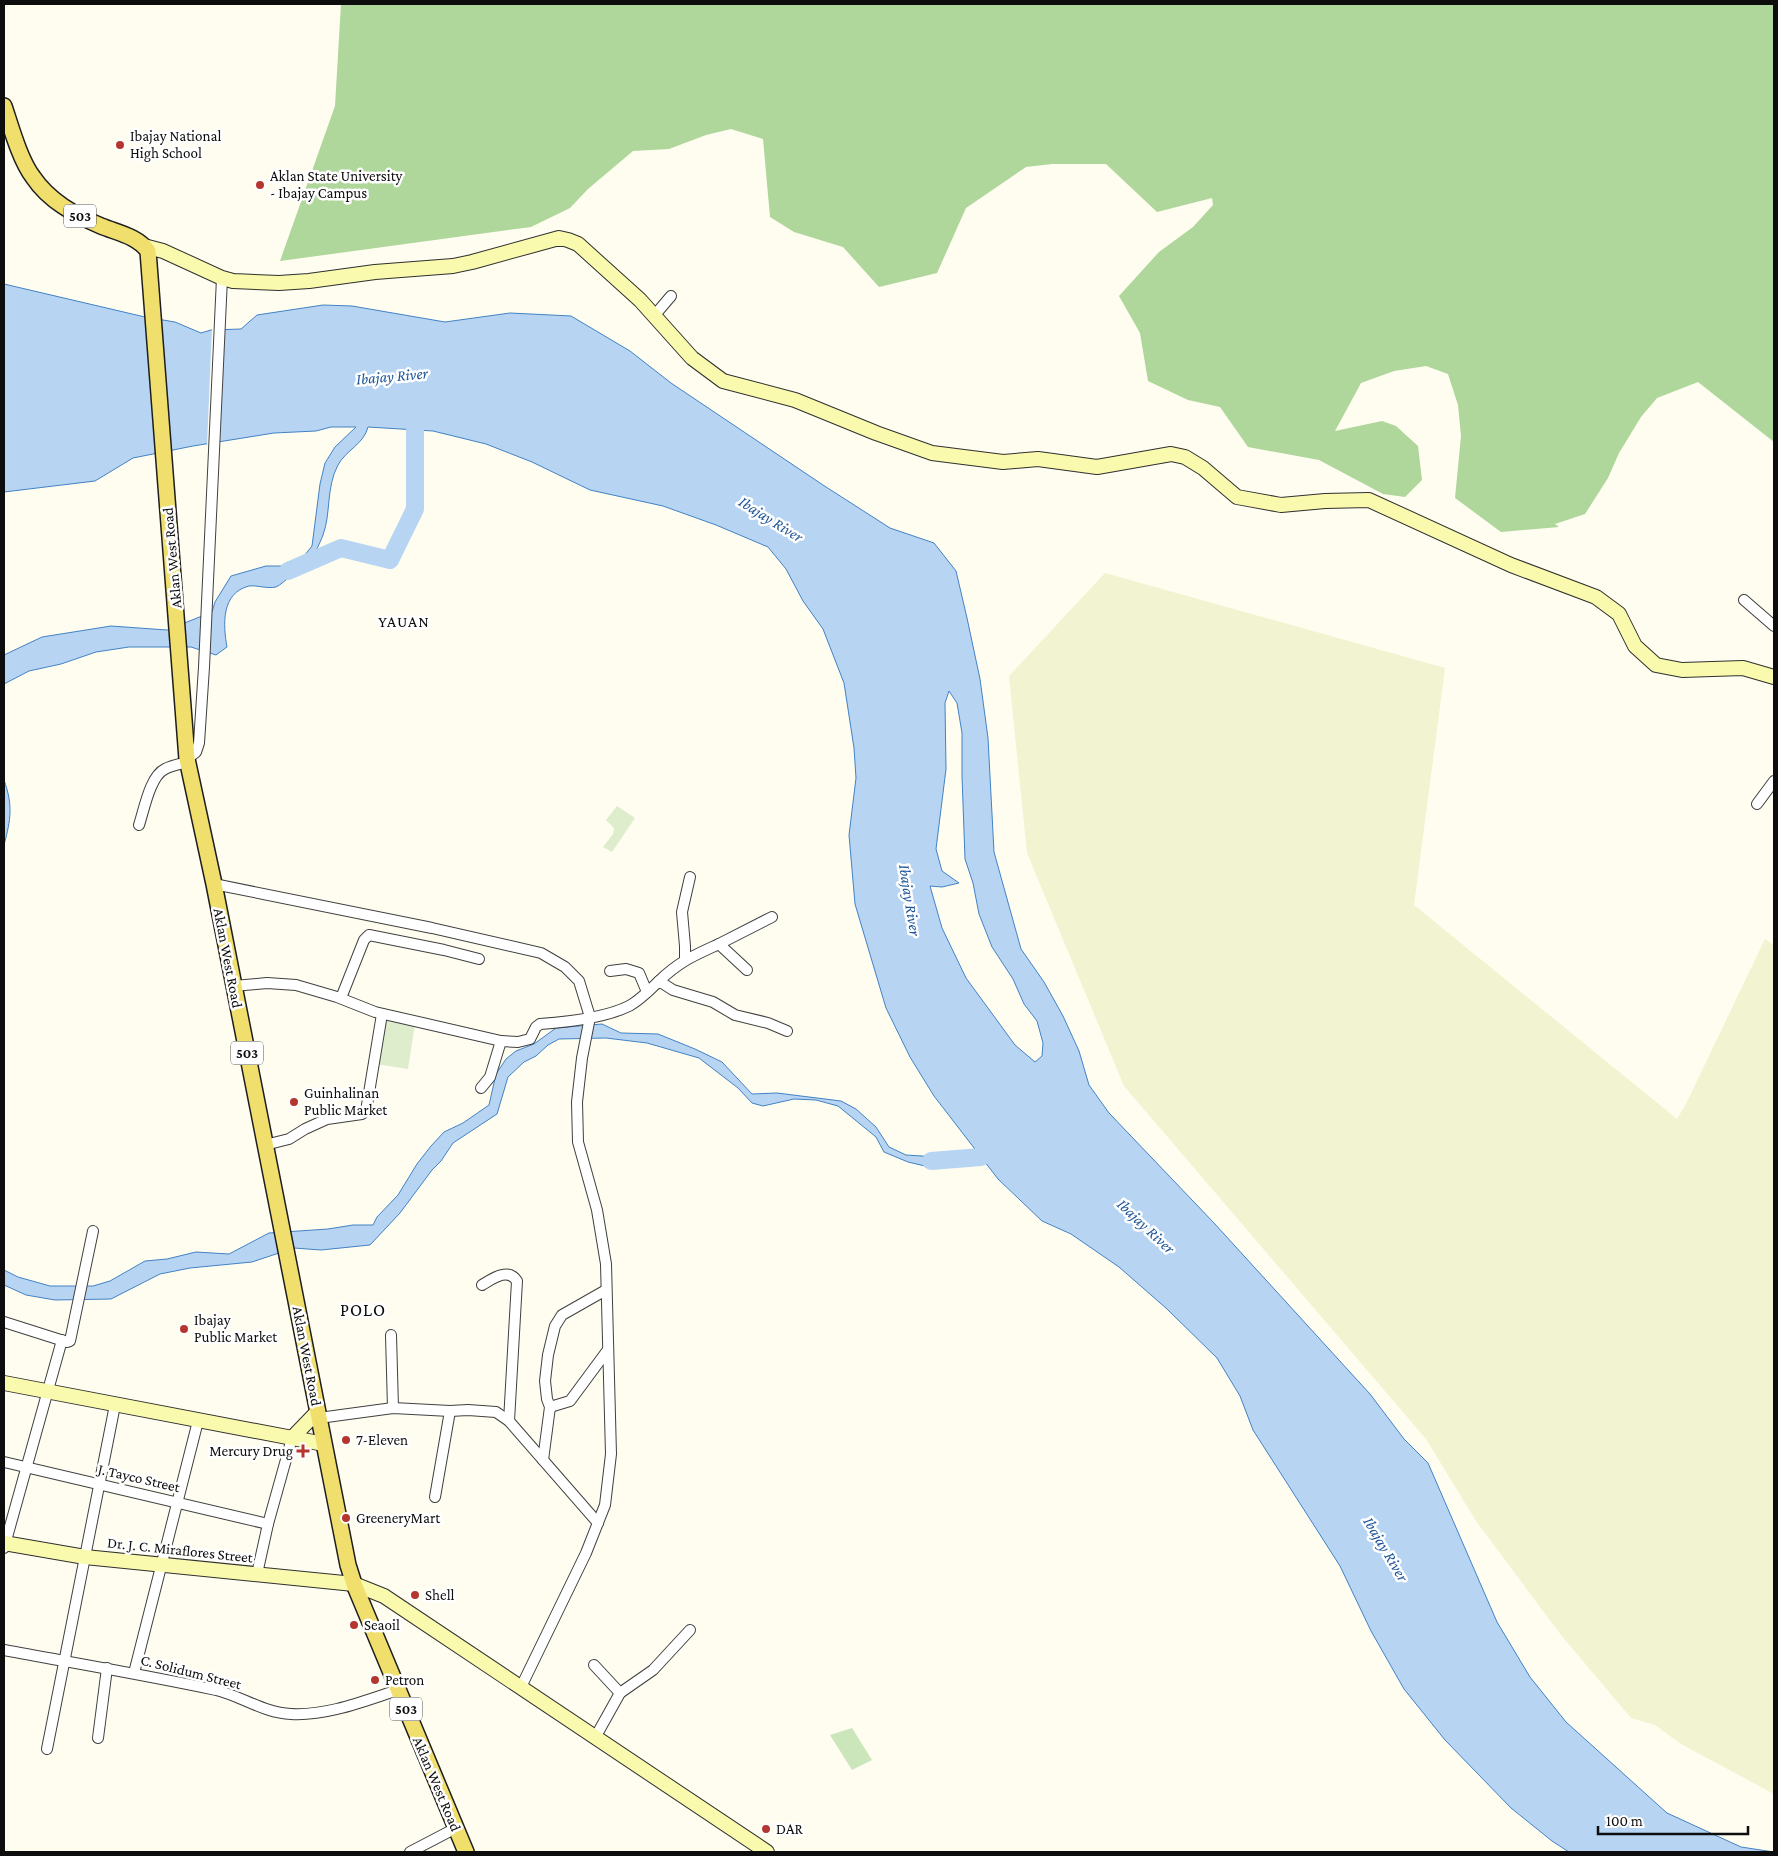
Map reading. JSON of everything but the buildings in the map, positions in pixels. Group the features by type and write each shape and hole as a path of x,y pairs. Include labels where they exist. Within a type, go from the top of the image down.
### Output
{"main road":[{"name":"503","path":"4,106 26,166 36,182 64,208 99,225 135,239 144,246"},
{"name":"Aklan West Road","path":"144,246 148,251 188,761 214,884 348,1566 466,1852"}],"street":[{"path":"144,246 162,251 222,278 247,282 309,281 375,272 453,266 559,238 568,240 578,244 640,300 692,358 723,381 795,400 876,433 932,453 1003,462 1038,459 1097,467 1171,454 1185,457 1203,468 1237,497 1281,506 1325,501 1369,500 1511,565 1596,598 1620,614 1636,646 1656,665 1682,670 1743,668 1774,677"},
{"path":"139,825 152,783 159,773 164,769 188,761 196,752 199,743 222,278"},
{"path":"654,316 671,296"},
{"path":"1744,600 1774,626"},
{"path":"1757,804 1774,781"},
{"path":"685,959 686,946 682,912 690,877"},
{"path":"214,884 432,928 541,953 565,967 579,981 590,1017 582,1058 577,1102 578,1142 597,1210 606,1264 611,1454 605,1505 586,1552 521,1686"},
{"path":"234,986 267,983 296,985 341,998 382,1014 501,1041 527,1041 540,1024 590,1017 627,1007 685,959 772,917"},
{"path":"341,998 364,940 369,935 479,959"},
{"path":"719,944 747,970"},
{"path":"610,971 626,969 639,973 647,992"},
{"path":"659,981 673,990 713,1002 735,1015 768,1023 787,1032"},
{"path":"265,1144 289,1139 326,1119 362,1114 366,1111 382,1014"},
{"path":"481,1088 490,1078 501,1041"},
{"path":"4,1322 67,1342 70,1341 93,1231"},
{"path":"482,1285 499,1275 509,1275 517,1281 509,1421"},
{"path":"543,1460 550,1407 545,1381 548,1355 555,1326 562,1315 606,1290"},
{"path":"391,1335 393,1408"},
{"path":"4,1544 62,1340"},
{"path":"550,1407 570,1401 607,1351"},
{"path":"4,1383 324,1444"},
{"path":"48,1750 115,1405"},
{"path":"257,1574 268,1524 292,1438 318,1415 393,1408 496,1412 509,1421 598,1523"},
{"path":"435,1497 450,1411"},
{"path":"134,1673 198,1420"},
{"name":"J. Tayco Street","path":"4,1462 268,1524"},
{"name":"Dr. J. C. Miraflores Street","path":"4,1544 85,1557 354,1584 384,1596 767,1852"},
{"path":"596,1736 620,1693 653,1670 690,1630"},
{"name":"C. Solidum Street","path":"4,1650 134,1673 219,1691 271,1711 290,1714 311,1714 354,1704 398,1690"},
{"path":"594,1665 620,1693"},
{"path":"98,1738 107,1668"},
{"path":"410,1852 456,1828"}],"green space":[{"path":"341,4 1774,4 1774,442 1698,382 1657,398 1641,417 1619,453 1608,478 1585,514 1555,524 1559,527 1501,532 1455,498 1461,436 1458,405 1448,374 1426,366 1394,371 1361,383 1335,431 1382,421 1396,426 1418,446 1422,480 1405,497 1383,494 1319,460 1248,447 1220,407 1188,400 1148,381 1140,333 1119,296 1159,252 1193,227 1213,205 1212,198 1157,212 1106,164 1052,164 1026,167 966,208 937,273 879,287 843,247 794,232 770,217 763,139 731,129 706,135 669,149 633,151 588,189 570,208 531,227 280,261 335,106"},
{"path":"1105,573 1445,668 1414,905 1677,1119 1765,939 1774,945 1774,1794 1681,1744 1655,1725 1631,1718 1561,1635 1476,1521 1426,1439 1124,1086 1027,853 1009,676"},
{"path":"617,806 635,818 612,852 603,847 613,834 614,828 606,820"},
{"path":"384,1017 415,1024 408,1069 376,1064"},
{"path":"852,1728 872,1760 852,1770 830,1735"}],"water":[{"name":"Ibajay River","path":"4,284 145,317 175,322 201,333 211,330 241,329 257,315 323,305 352,306 445,322 510,313 571,316 630,351 671,383 890,528 934,543 956,571 967,618 980,679 988,738 994,852 1021,949 1044,982 1063,1016 1079,1051 1089,1085 1109,1113 1214,1223 1370,1394 1404,1439 1428,1463 1497,1622 1530,1677 1566,1722 1667,1813 1741,1847 1774,1852 1569,1852 1552,1841 1511,1808 1445,1740 1404,1689 1371,1631 1340,1566 1253,1430 1240,1396 1217,1358 1167,1309 1119,1267 1071,1234 1042,1221 998,1179 934,1096 910,1057 886,1008 855,904 849,835 856,778 854,748 844,683 823,629 803,601 786,569 768,547 716,525 663,506 590,490 532,462 486,444 433,431 368,427 363,438 341,460 334,473 323,535 306,568 276,587 249,586 233,595 226,611 227,647 216,655 191,647 129,647 96,652 61,664 29,671 4,684 4,655 42,637 111,626 167,630 212,612 215,602 231,576 266,566 285,566 300,561 312,546 320,484 325,463 335,447 356,427 331,427 316,431 274,433 193,446 133,458 95,481 4,492","holes":["949,691 957,703 962,733 965,859 973,883 979,914 992,947 1013,979 1024,1004 1037,1021 1043,1043 1042,1056 1035,1062 1015,1045 966,978 942,928 930,886 942,887 959,883 942,871 936,849 946,769 945,703"]},
{"path":"4,780 9,797 10,812 4,845"},
{"path":"602,1024 621,1033 658,1034 695,1049 722,1062 752,1094 777,1093 841,1101 856,1109 876,1127 889,1147 906,1155 955,1158 957,1161 929,1167 908,1162 884,1152 876,1137 838,1106 816,1100 794,1099 763,1106 752,1103 738,1088 699,1058 647,1043 606,1038 559,1039 548,1045 536,1056 524,1062 508,1077 497,1114 453,1143 400,1213 370,1245 321,1250 294,1248 252,1262 190,1268 160,1274 111,1299 55,1300 26,1295 4,1285 4,1270 18,1277 50,1286 93,1286 110,1281 145,1261 167,1259 196,1252 229,1254 269,1233 328,1229 353,1225 373,1225 377,1217 398,1195 417,1164 444,1132 463,1123 489,1105 496,1074 506,1059 516,1051 534,1044 556,1028"}],"pier":[{"path":"225,327 220,444 207,446 212,328"}],"waterway":[{"path":"288,571 341,548 390,560 415,509 415,407"},
{"path":"931,1161 981,1157"}],"place":[{"name":"Ibajay National High School","path":"120,145"},
{"name":"Aklan State University - Ibajay Campus","path":"260,185"},
{"name":"Guinhalinan Public Market","path":"294,1102"},
{"name":"Ibajay Public Market","path":"184,1329"},
{"name":"7-Eleven","path":"346,1440"},
{"name":"Mercury Drug","path":"303,1451"},
{"name":"GreeneryMart","path":"346,1518"},
{"name":"Shell","path":"415,1595"},
{"name":"Seaoil","path":"354,1625"},
{"name":"Petron","path":"375,1680"},
{"name":"DAR","path":"766,1829"}],"district":[{"name":"YAUAN","path":"404,621"},
{"name":"POLO","path":"363,1310"}]}
